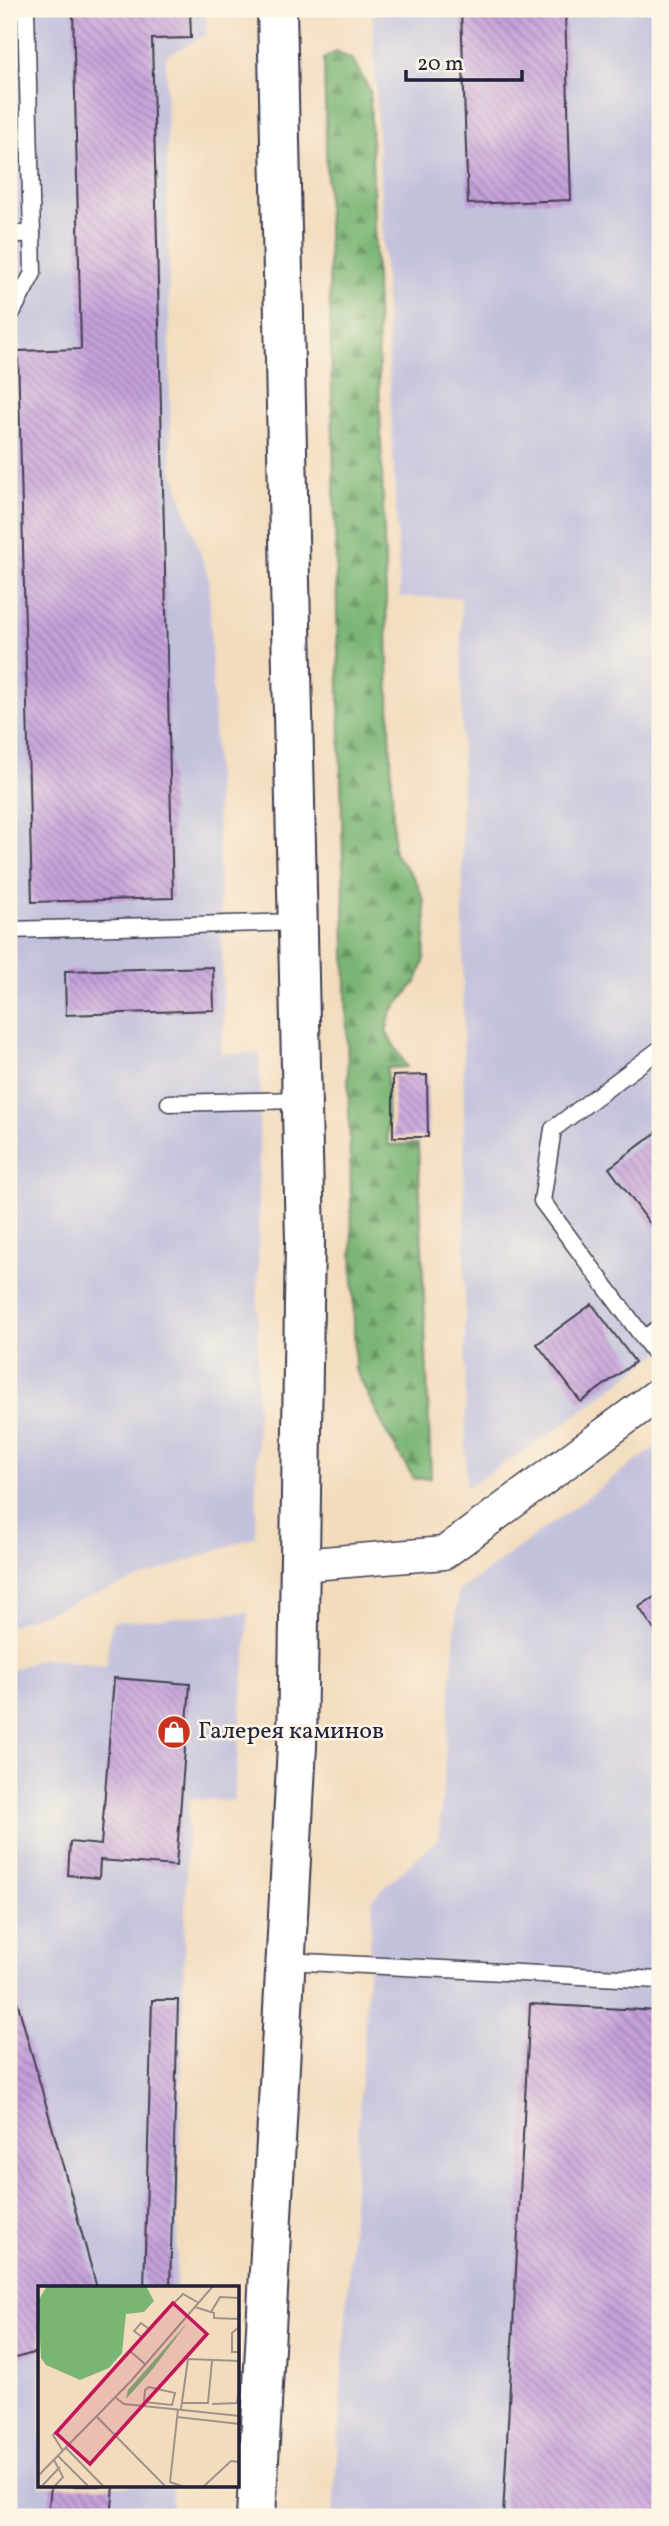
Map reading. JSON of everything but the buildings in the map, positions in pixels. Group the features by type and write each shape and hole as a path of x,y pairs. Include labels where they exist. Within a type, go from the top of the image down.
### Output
{"street":[{"path":"256,2517 297,1746 305,1241 277,9"},
{"path":"300,1565 444,1553 660,1393"}],"lane":[{"path":"9,318 33,273 26,9"},
{"path":"9,235 32,233"},
{"path":"9,930 298,922"},
{"path":"660,1049 553,1129 542,1202 660,1360"},
{"path":"169,1103 302,1100"},
{"path":"644,1339 660,1327"},
{"path":"285,1961 660,1980"}],"shaded area":[{"path":"9,9 205,9 206,35 166,56 171,466 209,579 224,1019 220,1054 260,1053 256,1536 9,1626"},
{"path":"372,9 660,9 660,1352 557,1429 466,1488 461,598 400,597"},
{"path":"660,1444 660,2517 333,2517 373,1898 439,1838 458,1592"},
{"path":"249,1612 234,1801 188,1799 176,2286 38,2286 38,2488 173,2488 171,2517 9,2517 9,1671 43,1658 106,1666 112,1622"}],"green space":[{"path":"336,52 353,60 370,91 394,853 415,879 424,901 426,921 424,962 417,981 391,1012 386,1032 407,1067 387,1068 388,1145 418,1144 431,1478 414,1479 389,1437 355,1369 324,59"}],"place":[{"name":"Галерея каминов","path":"174,1732"}]}
